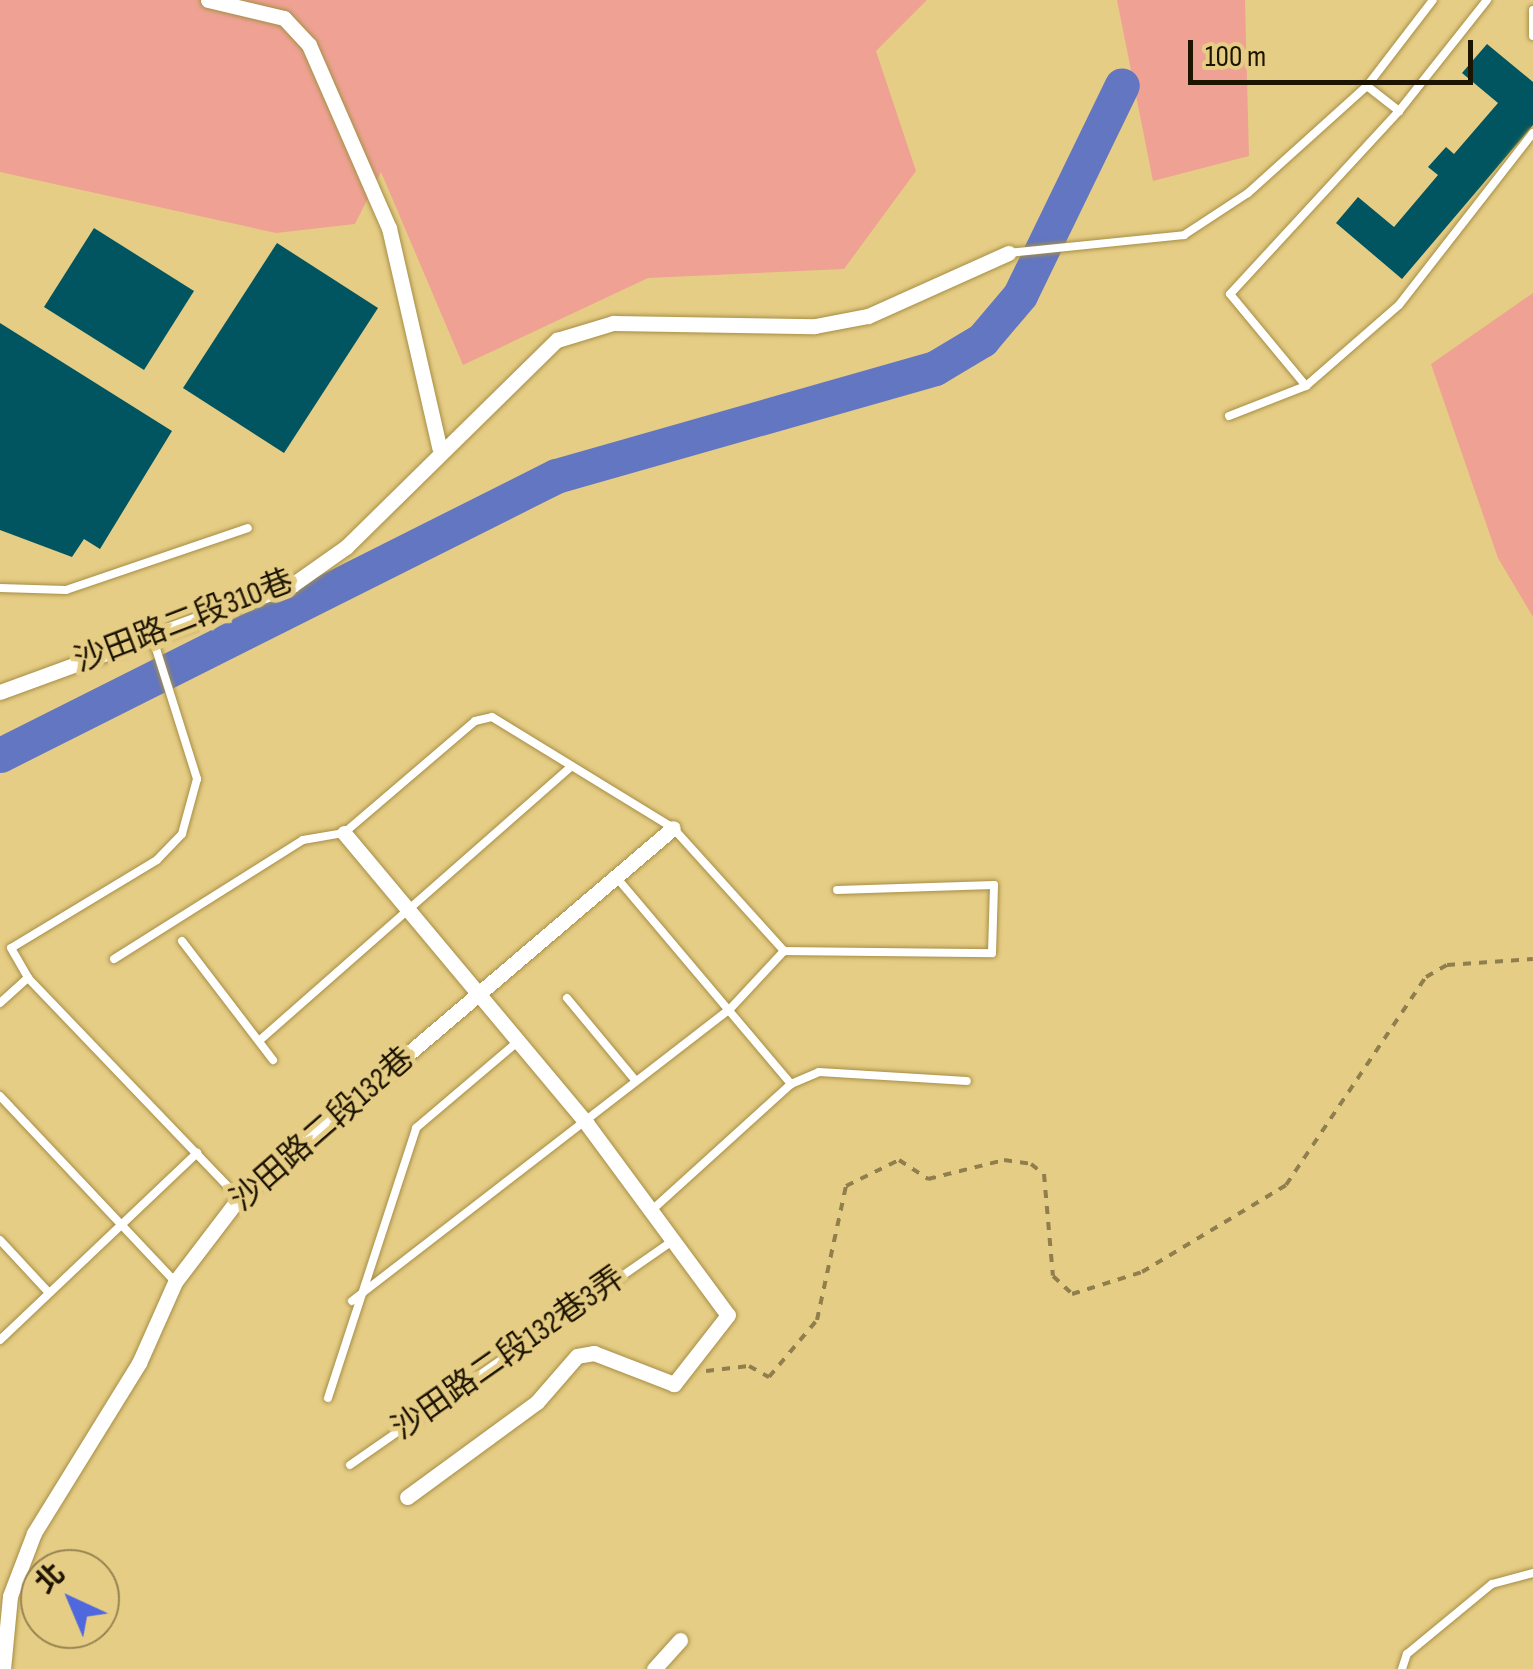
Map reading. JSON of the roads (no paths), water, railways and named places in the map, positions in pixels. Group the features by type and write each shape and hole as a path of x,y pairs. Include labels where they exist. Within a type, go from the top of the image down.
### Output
{"street":[{"path":"208,0 284,18 309,45 389,228 440,447"},
{"name":"沙田路二段310巷","path":"0,692 292,585 346,547 440,447 557,340 613,323 816,326 868,316 1008,253"},
{"name":"沙田路二段132巷","path":"3,1669 10,1596 34,1532 139,1363 175,1282 239,1198 673,828"},
{"path":"344,833 407,915 588,1124 669,1243 728,1315 674,1384 594,1353 577,1356 537,1402 406,1497"},
{"path":"654,1669 680,1640"}],"lane":[{"path":"1008,253 1184,235 1248,193 1367,86 1433,0"},
{"path":"1306,386 1230,294 1400,111 1487,0"},
{"path":"1533,10 1533,36"},
{"path":"1367,86 1400,111"},
{"path":"1229,416 1306,386 1399,305 1533,134"},
{"path":"0,588 66,590 196,553 248,528"},
{"path":"152,636 198,779 182,834 158,860 16,938 11,948 28,978 239,1198"},
{"path":"114,959 303,840 344,833 475,721 508,720 572,766 673,828 784,951"},
{"path":"260,1040 407,915 572,766"},
{"path":"615,876 792,1084"},
{"path":"352,1301 588,1124 636,1080 729,1010 784,951 992,952 994,885 837,890"},
{"path":"182,941 273,1060"},
{"path":"0,1003 28,978"},
{"path":"567,998 636,1080"},
{"path":"328,1398 352,1301 416,1128 516,1044"},
{"path":"649,1213 792,1084 818,1072 967,1081"},
{"path":"0,1096 175,1282"},
{"path":"0,1340 196,1153"},
{"path":"0,1240 48,1294"},
{"name":"沙田路二段132巷3弄","path":"350,1465 669,1243"},
{"path":"1402,1669 1406,1654 1492,1584 1533,1574"}],"waterway":[{"path":"0,755 556,476 935,368 982,340 1020,295 1122,85"}]}
